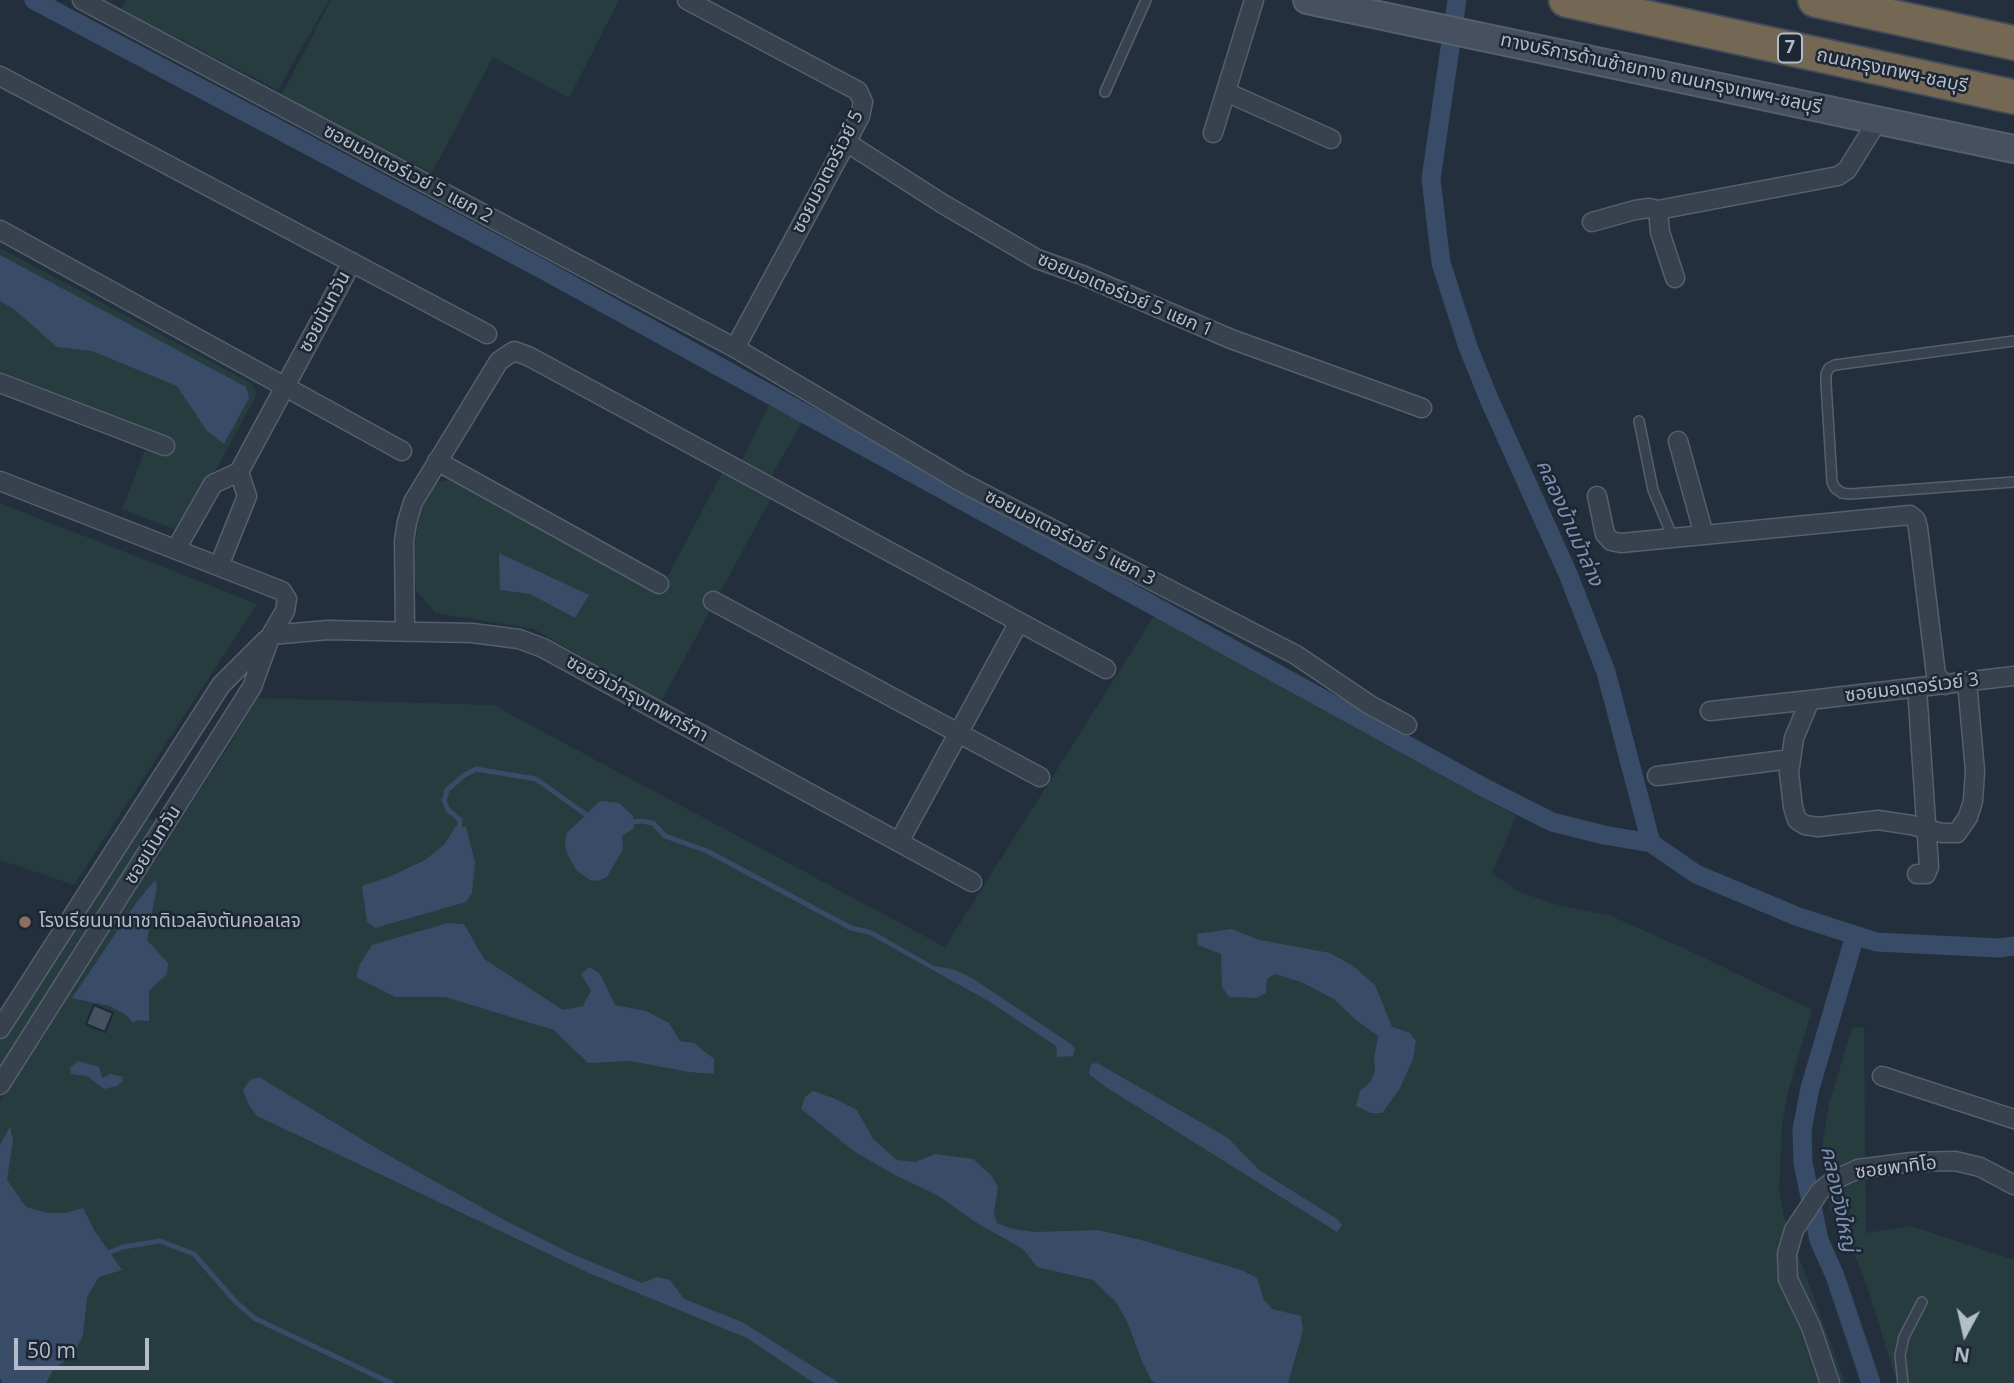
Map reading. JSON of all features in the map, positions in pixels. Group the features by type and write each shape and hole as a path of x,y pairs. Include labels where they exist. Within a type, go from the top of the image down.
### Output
{"highway":[{"name":"ถนนกรุงเทพฯ-ชลบุรี","path":"1566,0 2014,97"},
{"path":"1815,0 2014,43"}],"main road":[{"name":"ทางบริการด้านซ้ายทาง ถนนกรุงเทพฯ-ชลบุรี","path":"1307,0 2014,149"}],"street":[{"name":"ซอยมอเตอร์เวย์ 5 แยก 2","path":"82,0 735,348"},
{"name":"ซอยมอเตอร์เวย์ 5","path":"687,0 858,91 862,97 863,108 846,142 735,348"},
{"path":"1213,133 1254,0"},
{"path":"0,76 487,334"},
{"path":"1226,92 1331,139"},
{"path":"1592,222 1635,210 1658,210 1838,176 1847,170 1878,120"},
{"name":"ซอยมอเตอร์เวย์ 5 แยก 1","path":"846,142 954,211 1037,259 1082,275 1231,339 1422,408"},
{"path":"1658,210 1660,232 1675,278"},
{"path":"0,230 402,451"},
{"name":"ซอยนันทวัน","path":"176,549 214,484 239,472 352,262"},
{"name":"ซอยมอเตอร์เวย์ 5 แยก 3","path":"735,348 961,482 1296,655 1370,705 1406,725"},
{"path":"405,632 404,541 414,502 499,361 514,351 528,356 1106,669"},
{"path":"0,383 165,446"},
{"path":"1678,441 1704,535"},
{"path":"437,461 659,584"},
{"path":"219,566 247,496 239,472"},
{"name":"ซอยนันทวัน","path":"0,481 282,591 286,599 285,611 271,635 252,687 0,1085"},
{"path":"1597,496 1605,534 1612,541 1621,543 1910,515 1916,520 1918,528 1936,675 1945,685"},
{"path":"713,601 1040,777"},
{"path":"900,842 1019,622"},
{"name":"ซอยวิเว่กรุงเทพกรีฑา","path":"271,635 328,631 472,633 519,639 543,648 972,882"},
{"name":"ซอยนันทวัน","path":"0,1030 221,685 271,635"},
{"name":"ซอยมอเตอร์เวย์ 3","path":"1710,711 2014,676"},
{"path":"1810,700 1794,738 1789,773 1797,820 1805,825 1818,827 1878,820 1942,833 1957,833 1968,817 1973,801 1975,771 1967,682"},
{"path":"1917,688 1929,867 1926,874 1917,874"},
{"path":"1657,776 1791,759"},
{"path":"170,766 192,782"},
{"path":"1882,1076 2014,1119"},
{"name":"ซอยพาทิโอ","path":"1830,1383 1811,1327 1788,1279 1787,1254 1794,1230 1820,1191 1834,1180 1858,1169 1912,1162 1955,1161 1980,1167 2014,1185"}],"lane":[{"path":"1105,92 1146,0"},
{"path":"2014,341 1835,365 1829,368 1826,374 1832,482 1835,488 1850,494 2014,482"},
{"path":"1639,421 1653,490 1673,538"},
{"path":"1903,1383 1900,1355 1904,1337 1922,1302"}],"green space":[{"path":"126,0 329,0 278,90 120,9"},
{"path":"331,0 619,0 569,98 493,57 432,173 281,96"},
{"path":"0,248 251,383 257,394 218,466 174,529 122,509 151,435 0,376"},
{"path":"769,405 802,422 773,473 770,500 661,702 534,629 435,613 416,590 413,552 421,509 431,484 450,479 658,595 722,473 742,460"},
{"path":"0,503 257,604 74,885 0,860"},
{"path":"1154,616 1516,816 1492,873 1517,891 1561,906 1609,915 1812,1010 1788,1092 1782,1124 1779,1191 1784,1216 1845,1383 0,1383 0,1101 228,747 256,698 493,705 945,947"},
{"path":"146,816 158,823 0,1067 0,1041"},
{"path":"1864,1027 1866,1233 1911,1226 2014,1260 2014,1383 1897,1383 1869,1292 1847,1236 1830,1210 1822,1147 1829,1104 1852,1028"}],"water":[{"path":"0,255 246,387 249,398 224,444 207,431 177,386 92,351 57,347 15,310 0,301"},
{"path":"499,553 589,595 575,618 530,594 500,590"},
{"path":"600,801 619,803 633,816 634,828 622,836 623,849 607,877 598,881 590,880 577,871 567,853 565,843 567,833"},
{"path":"455,827 466,827 475,862 472,893 466,902 375,928 367,922 362,886 425,860 445,844"},
{"path":"155,880 157,886 147,940 168,963 167,974 149,991 149,1021 138,1020 133,1023 126,1015 110,1006 72,998 136,903"},
{"path":"448,923 464,924 484,959 563,1010 583,1006 591,991 581,974 590,967 600,974 615,1005 646,1011 669,1023 680,1041 694,1043 714,1059 714,1074 631,1061 588,1063 554,1030 445,997 395,997 356,977 360,964 372,945"},
{"path":"859,929 873,931 934,966 953,969 972,978 1071,1044 1075,1049 1073,1056 1057,1057 1056,1046 990,1002"},
{"path":"1231,929 1260,940 1330,953 1353,966 1375,985 1392,1027 1410,1033 1416,1041 1413,1059 1399,1090 1382,1113 1371,1113 1356,1106 1360,1091 1371,1081 1375,1071 1378,1036 1334,999 1301,982 1275,974 1267,979 1266,993 1257,998 1229,997 1222,987 1221,954 1198,945 1197,934"},
{"path":"78,1061 99,1067 102,1078 110,1074 123,1077 122,1082 104,1089 87,1076 71,1074 70,1068"},
{"path":"1097,1063 1228,1138 1259,1170 1337,1219 1342,1225 1337,1232 1106,1087 1089,1074 1091,1064"},
{"path":"259,1077 386,1154 506,1221 570,1253 642,1283 657,1277 670,1280 684,1299 742,1322 839,1383 814,1383 747,1338 589,1273 257,1116 243,1090 250,1080"},
{"path":"813,1091 857,1110 873,1139 897,1160 915,1162 935,1154 973,1159 991,1175 998,1187 994,1213 997,1223 1013,1229 1035,1232 1098,1230 1241,1270 1257,1278 1264,1300 1272,1309 1301,1316 1303,1331 1288,1383 1156,1383 1151,1380 1117,1303 1093,1280 1037,1267 1023,1249 977,1223 937,1195 855,1152 801,1109 805,1097"},
{"path":"10,1127 13,1140 7,1180 26,1207 48,1213 66,1213 83,1208 94,1230 122,1270 99,1277 87,1297 83,1335 73,1355 53,1370 46,1383 3,1383 0,1378 0,1145"}],"building":[{"path":"94,1005 113,1013 105,1032 86,1024"}],"waterway":[{"path":"34,0 542,269 1483,787 1552,822 1651,843"},
{"name":"คลองบ้านม้าล่าง","path":"1457,0 1431,179 1441,263 1468,347 1568,574 1606,672 1651,843 1696,874 1796,916 1876,942 1999,948 2014,946"},
{"path":"459,834 460,820 448,810 444,801 447,790 476,769 536,779 591,818"},
{"path":"630,822 653,823 665,836 707,851 851,928 868,932"},
{"name":"คลองวังใหญ่","path":"1854,939 1810,1088 1802,1130 1803,1163 1819,1240 1835,1276 1871,1383"},
{"path":"105,1254 123,1247 160,1241 194,1254 235,1301 254,1318 391,1383"}],"place":[{"name":"โรงเรียนนานาชาติเวลลิงตันคอลเลจ","path":"25,922"}]}
